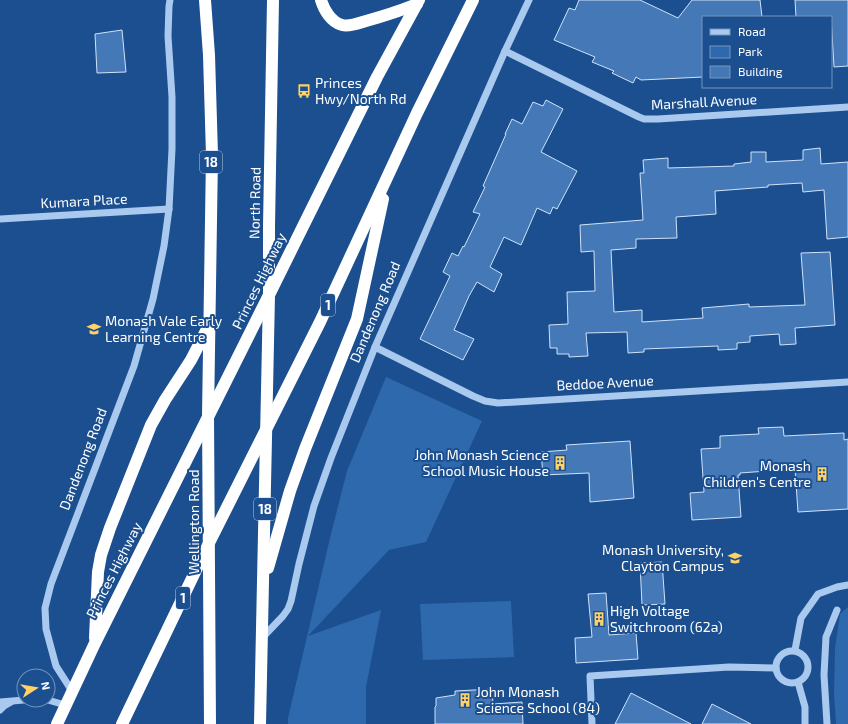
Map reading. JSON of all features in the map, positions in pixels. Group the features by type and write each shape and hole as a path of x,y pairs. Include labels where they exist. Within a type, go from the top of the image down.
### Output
{"highway":[{"name":"18","path":"205,0 210,55 212,155 208,416"},
{"name":"North Road","path":"266,430 273,0"},
{"path":"321,0 323,7 333,21 342,25 351,25 390,14 418,2"},
{"name":"1","path":"122,724 209,543 320,322 417,114 473,0"},
{"name":"Princes Highway","path":"65,705 94,643 374,83 418,2"},
{"path":"263,589 277,533 290,491 356,319 388,178"},
{"path":"94,643 98,572 101,555 110,528 151,424 191,360 209,325"},
{"name":"Wellington Road","path":"208,416 210,724"},
{"name":"18","path":"260,724 266,430"},
{"path":"57,724 65,705"}],"street":[{"path":"169,209 172,149 172,97 168,36 170,0"},
{"name":"Dandenong Road","path":"262,638 286,612 291,601 314,506 331,458 375,347 505,51 529,0"},
{"name":"Marshall Avenue","path":"505,51 639,117 644,118 658,119 848,107"},
{"name":"Kumara Place","path":"0,219 169,209"},
{"name":"Dandenong Road","path":"72,692 56,666 45,622 46,601 51,584 134,366 152,299 164,246 169,209"},
{"name":"Beddoe Avenue","path":"375,347 473,396 485,401 498,403 848,382"},
{"path":"795,650 801,618 818,594 837,587 848,585"},
{"path":"827,724 824,675 826,637 837,610"},
{"path":"792,650 803,654 809,664 809,670 806,676 801,681 794,683 788,683 782,679 776,668 780,655 792,650"},
{"path":"592,724 590,676 713,668 776,668"},
{"path":"798,682 805,707 805,724"},
{"path":"0,702 16,700"},
{"path":"0,710 8,704 16,702"},
{"path":"56,702 65,705"}],"green space":[{"path":"386,377 482,421 426,542 389,550 308,636 381,610 366,687 366,724 288,724 288,718 347,471"},
{"path":"511,601 514,657 423,660 420,604"},
{"path":"848,607 848,724 836,724 834,693 835,648 840,614"}],"building":[{"path":"579,0 640,0 678,18 692,0 760,0 762,16 702,16 702,77 641,80 636,77 633,83 612,73 614,71 592,62 595,57 554,40 569,8 575,10"},
{"path":"795,0 848,0 848,66 834,67 832,16 796,16"},
{"path":"122,30 126,72 97,73 95,34"},
{"path":"546,100 563,109 541,152 577,171 557,209 553,207 550,214 537,208 521,245 504,237 490,267 502,274 494,292 477,282 454,330 474,339 463,360 420,339 450,276 443,272 452,253 458,256 480,214 473,212 485,187 483,186 512,119 522,124 533,102 543,106"},
{"path":"820,148 821,164 848,162 848,237 827,239 824,190 803,192 802,183 715,191 716,214 676,217 677,238 636,239 636,248 611,250 614,312 642,310 642,322 703,318 702,308 749,304 749,307 805,305 801,253 830,252 835,325 795,328 796,344 780,345 779,334 750,336 750,342 737,343 737,349 718,350 718,346 644,349 644,352 628,353 627,332 586,333 588,356 569,357 569,354 557,354 557,348 550,348 549,325 568,324 567,292 595,291 594,251 581,252 580,225 643,220 640,173 644,173 643,160 668,158 668,168 734,166 734,164 751,162 751,152 766,152 766,162 803,160 803,150"},
{"path":"783,427 784,436 844,433 844,440 848,439 848,509 798,512 795,469 740,473 740,475 738,475 741,517 692,520 690,493 704,492 701,449 720,448 720,436 759,434 758,428"},
{"path":"630,441 634,498 590,502 589,473 543,475 541,452 567,450 566,445"},
{"path":"662,562 665,604 642,605 640,563"},
{"name":"High Voltage Switchroom (62a)","path":"606,593 609,635 636,633 638,659 576,663 575,638 592,637 588,594"},
{"name":"John Monash Science School (84)","path":"492,689 493,704 522,702 523,724 435,724 436,698 455,695 455,691"},
{"path":"631,693 691,724 615,724"},
{"path":"712,704 751,724 702,724"}],"place":[{"name":"Princes Hwy/North Rd","path":"304,91"},
{"name":"Monash Vale Early Learning Centre","path":"94,329"},
{"name":"John Monash Science School Music House","path":"560,463"},
{"name":"Monash Children's Centre","path":"822,474"},
{"name":"Monash University, Clayton Campus","path":"735,558"},
{"name":"High Voltage Switchroom (62a)","path":"599,619"},
{"name":"John Monash Science School (84)","path":"465,700"}]}
